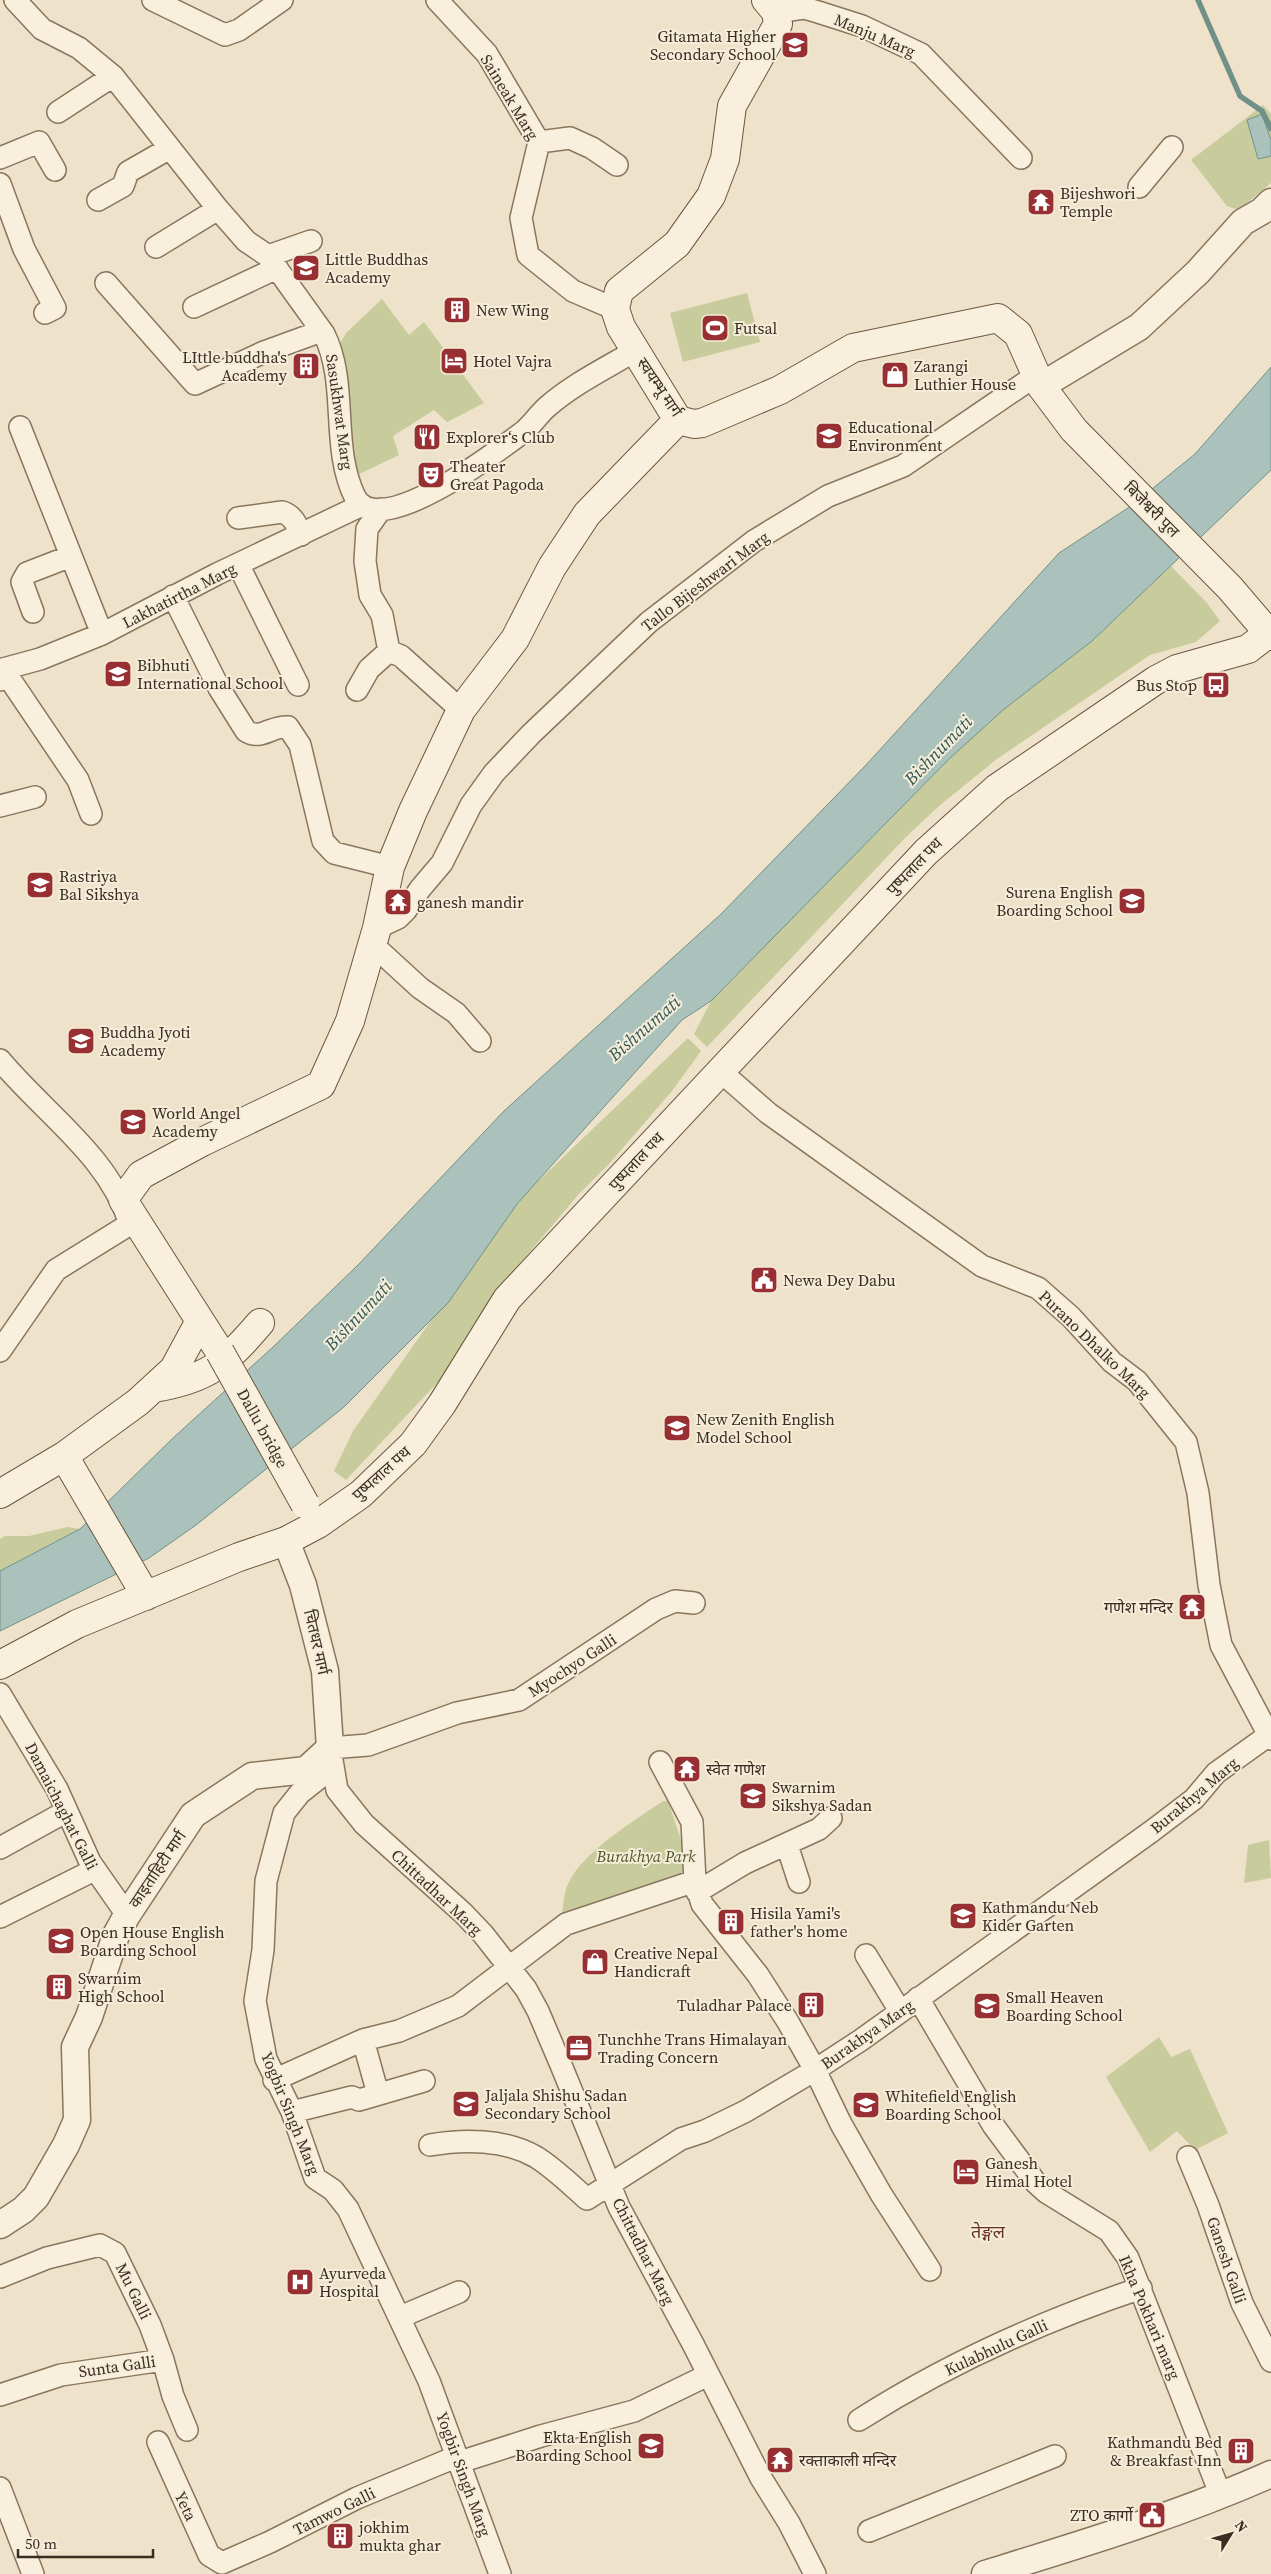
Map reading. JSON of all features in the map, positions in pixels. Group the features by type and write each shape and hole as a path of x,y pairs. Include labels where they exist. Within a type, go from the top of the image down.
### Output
{"main road":[{"path":"615,309 619,291 677,244 711,196 725,159 732,106 778,24 771,6"},
{"name":"स्वयम्भू मार्ग","path":"615,309 621,327 678,420 694,424 702,423 780,390 853,348 998,318 1018,334 1038,381 1074,430"},
{"path":"123,1200 141,1176 202,1142 321,1085 350,1020 374,936 390,867 412,811 461,710 515,639 552,567 587,514 678,420"},
{"name":"बिजेश्वरी पुल","path":"1074,430 1230,588 1270,634"},
{"name":"पुष्पलाल पथ","path":"0,1665 143,1590 286,1540 312,1514 361,1494 413,1444 442,1404 507,1298 926,852 997,788 1156,680 1177,669 1248,649 1270,634"},
{"name":"Dallu bridge","path":"123,1200 220,1352 312,1514"},
{"path":"0,1494 64,1456 138,1402 174,1369 200,1321"},
{"path":"154,1388 183,1383 204,1374 231,1357 260,1323"},
{"path":"64,1456 143,1590"}],"street":[{"name":"Sasukhwat Marg","path":"15,0 42,29 79,48 113,76 218,209 246,241 273,262 324,334 330,346 337,374 343,453 352,488 356,499 372,507"},
{"path":"153,0 225,35 239,30 282,0"},
{"name":"Saineak Marg","path":"437,0 487,54 540,142 521,218 528,255 573,291 615,309"},
{"name":"Manju Marg","path":"771,6 804,8 862,26 921,54 1021,158"},
{"path":"58,112 113,76"},
{"path":"540,142 570,138 592,148 617,165"},
{"path":"0,158 39,142 55,170"},
{"path":"1139,187 1172,147"},
{"path":"98,200 123,186 128,172 170,148"},
{"path":"0,184 24,249 55,308 45,313"},
{"path":"1038,381 1140,328 1198,272 1243,222 1262,211 1271,202"},
{"path":"156,247 218,209"},
{"path":"194,308 310,241"},
{"path":"106,283 195,384 264,352 316,333 324,334"},
{"name":"Lakhatirtha Marg","path":"2,675 102,634 173,596 301,535 372,507 413,502 444,486 523,432 547,408 574,388 633,352 642,361"},
{"name":"Tallo Bijeshwari Marg","path":"374,936 402,915 420,889 442,863 471,804 494,773 537,728 650,622 754,541 828,496 903,466 1038,381"},
{"path":"20,426 102,634"},
{"path":"372,507 367,529 365,561 370,595 382,616 389,651"},
{"path":"238,518 282,512 288,514 294,520 301,535"},
{"path":"33,612 22,582 27,573 71,556"},
{"path":"238,564 298,685"},
{"path":"173,596 218,688 246,731 252,735 259,735 284,726 292,731 300,745 324,841 328,848 334,853 390,867"},
{"path":"389,651 401,656 461,710"},
{"path":"358,690 369,669 389,651"},
{"path":"2,675 78,780 90,814"},
{"path":"0,806 35,797"},
{"path":"374,936 420,988 456,1013 480,1041"},
{"path":"0,1060 83,1146 123,1200 130,1224 56,1270 0,1351"},
{"name":"Purano Dhalko Marg","path":"720,1071 768,1113 982,1266 1038,1288 1071,1317 1112,1362 1137,1381 1186,1442 1198,1493 1209,1584 1221,1645 1270,1737"},
{"name":"चितधर मार्ग","path":"286,1540 303,1584 325,1671 330,1748"},
{"name":"Myochyo Galli","path":"330,1748 368,1745 457,1713 519,1700 656,1609 675,1601 694,1603"},
{"name":"Damaichaghat Galli","path":"0,1694 35,1750 67,1811 94,1870 126,1915"},
{"name":"Burakhya Marg","path":"430,2145 470,2142 520,2150 536,2157 587,2199 681,2139 705,2131 738,2115 816,2070 1152,1832 1194,1799 1216,1773 1270,1737"},
{"name":"काइताहिटी मार्ग","path":"0,2225 23,2210 36,2197 66,2145 77,2120 75,2047 89,2017 116,1935 126,1915 193,1815 252,1776 306,1770 330,1748"},
{"name":"Chittadhar Marg","path":"330,1748 337,1790 364,1824 463,1913 510,1967 538,2011 619,2207 761,2478 789,2523 815,2574"},
{"name":"Yogbir Singh Marg","path":"330,1748 319,1778 300,1793 284,1813 266,1881 263,1950 255,2001 266,2059 274,2080 292,2112 315,2178 333,2190 348,2209 429,2380 500,2574"},
{"path":"660,1762 692,1822 696,1886 702,1904 758,1975 816,2070 845,2132 881,2194 930,2270"},
{"path":"0,1848 67,1811"},
{"path":"274,2080 363,2040 399,2032 458,2006 566,1924 696,1886 819,1829 831,1818"},
{"path":"788,1844 799,1882"},
{"path":"0,1917 94,1870"},
{"path":"866,1955 900,2011"},
{"name":"Ikha Pokhari marg","path":"918,1998 993,2125 1036,2183 1046,2192 1109,2231 1128,2258 1221,2496"},
{"path":"363,2040 378,2094"},
{"path":"292,2112 352,2097 359,2100 424,2081"},
{"name":"Ganesh Galli","path":"1188,2157 1208,2204 1242,2303 1271,2360"},
{"name":"Mu Galli","path":"0,2277 47,2258 100,2245 108,2248 115,2253 150,2325 163,2360"},
{"name":"Kulabhulu Galli","path":"859,2420 910,2388 972,2358 990,2346 1076,2310 1141,2288"},
{"path":"400,2317 459,2292"},
{"name":"Sunta Galli","path":"0,2396 61,2375 163,2360 173,2396 187,2430"},
{"name":"Tamwo Galli","path":"225,2568 270,2542 358,2498 459,2459 634,2411 708,2375"},
{"name":"Yeta","path":"158,2442 209,2555 225,2568"},
{"path":"868,2531 1055,2456"},
{"path":"985,2574 1087,2543 1221,2496 1271,2474"},
{"path":"0,2488 34,2574"}],"green space":[{"path":"1263,105 1271,114 1271,183 1241,208 1236,209 1227,206 1191,160"},
{"name":"Futsal","path":"747,293 760,342 683,362 670,313"},
{"path":"382,299 409,335 424,322 484,403 447,422 434,410 393,436 399,455 355,476 339,345 346,333"},
{"path":"1171,566 1207,603 1220,621 1196,642 1150,655 997,759 939,806 905,838 707,1047 694,1034 711,1001 948,760 1003,710 1092,641"},
{"path":"688,1038 701,1051 672,1091 609,1164 578,1195 495,1293 470,1330 454,1365 346,1480 334,1471 353,1431 511,1207"},
{"path":"67,1527 80,1529 0,1571 0,1539 5,1536 29,1536"},
{"name":"Burakhya Park","path":"663,1801 668,1801 685,1852 684,1870 674,1883 561,1922 566,1888 584,1861 624,1827"},
{"path":"1269,1840 1271,1878 1244,1883 1248,1845"},
{"path":"1159,2037 1171,2057 1190,2049 1228,2133 1195,2150 1177,2131 1150,2152 1106,2077"}],"water":[{"path":"1262,114 1271,140 1271,156 1258,159 1247,120"},
{"name":"Bishnumati","path":"1271,367 1271,470 1092,641 1003,710 948,760 711,1001 682,1020 517,1204 448,1303 344,1407 196,1525 149,1558 0,1631 0,1571 80,1529 172,1439 273,1347 358,1265 504,1111 721,914 866,765 1059,553 1131,506 1195,454"}],"waterway":[{"path":"1198,0 1240,96 1262,111 1271,129"}],"place":[{"name":"Gitamata Higher Secondary School","path":"795,45"},
{"name":"Bijeshwori Temple","path":"1041,202"},
{"name":"Little Buddhas Academy","path":"306,268"},
{"name":"New Wing","path":"457,310"},
{"name":"Futsal","path":"715,328"},
{"name":"Hotel Vajra","path":"454,361"},
{"name":"LIttle buddha's Academy","path":"306,366"},
{"name":"Zarangi Luthier House","path":"895,375"},
{"name":"Educational Environment","path":"829,436"},
{"name":"Explorer‘s Club","path":"427,437"},
{"name":"Theater Great Pagoda","path":"431,475"},
{"name":"Bibhuti International School","path":"118,674"},
{"name":"Bus Stop","path":"1216,685"},
{"name":"Rastriya Bal Sikshya","path":"40,885"},
{"name":"Surena English Boarding School","path":"1132,901"},
{"name":"ganesh mandir","path":"398,902"},
{"name":"Buddha Jyoti Academy","path":"81,1041"},
{"name":"World Angel Academy","path":"133,1122"},
{"name":"Newa Dey Dabu","path":"764,1280"},
{"name":"New Zenith English Model School","path":"677,1428"},
{"name":"गणेश मन्दिर","path":"1192,1607"},
{"name":"स्वेत गणेश","path":"687,1769"},
{"name":"Swarnim Sikshya Sadan","path":"753,1796"},
{"name":"Kathmandu Neb Kider Garten","path":"963,1916"},
{"name":"Hisila Yami's father's home","path":"731,1922"},
{"name":"Open House English Boarding School","path":"61,1941"},
{"name":"Creative Nepal Handicraft","path":"595,1962"},
{"name":"Swarnim High School","path":"59,1987"},
{"name":"Tuladhar Palace","path":"811,2005"},
{"name":"Small Heaven Boarding School","path":"987,2006"},
{"name":"Tunchhe Trans Himalayan Trading Concern","path":"579,2048"},
{"name":"Jaljala Shishu Sadan Secondary School","path":"466,2104"},
{"name":"Whitefield English Boarding School","path":"866,2105"},
{"name":"Ganesh Himal Hotel","path":"966,2172"},
{"name":"Ayurveda Hospital","path":"300,2282"},
{"name":"Ekta English Boarding School","path":"651,2446"},
{"name":"Kathmandu Bed & Breakfast Inn","path":"1241,2451"},
{"name":"रक्ताकाली मन्दिर","path":"780,2460"},
{"name":"ZTO कार्गो","path":"1152,2515"},
{"name":"jokhim mukta ghar","path":"340,2536"}],"district":[{"name":"तेङ्गल","path":"988,2231"}]}
